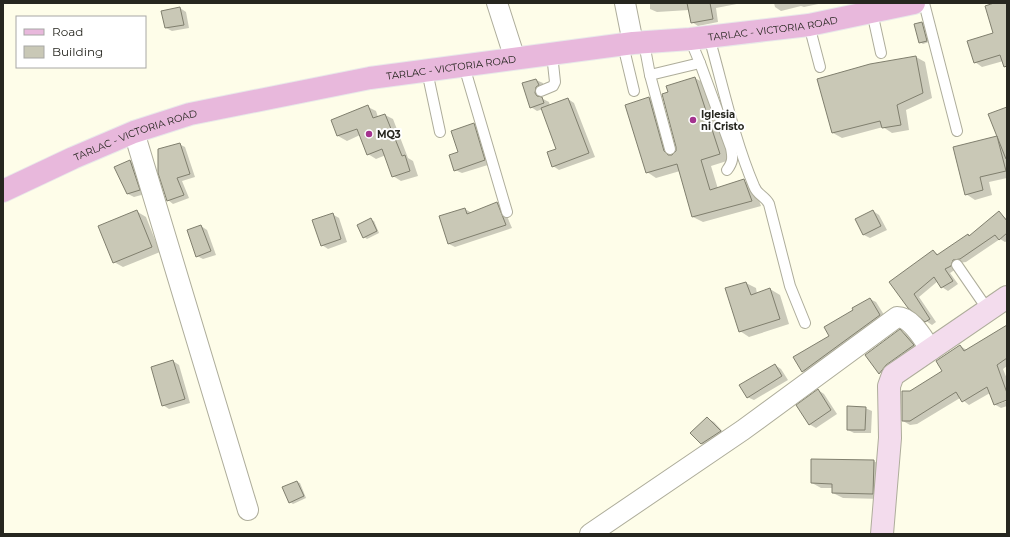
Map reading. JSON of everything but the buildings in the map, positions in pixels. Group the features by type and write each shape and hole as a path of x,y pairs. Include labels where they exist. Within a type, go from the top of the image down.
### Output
{"main road":[{"name":"TARLAC - VICTORIA ROAD","path":"3,191 73,158 134,132 190,114 370,78 633,44 700,38 809,25 914,3"}],"street":[{"path":"497,3 515,59"},
{"path":"625,3 633,44"},
{"path":"134,132 248,510"},
{"path":"882,534 890,438 890,380 894,375 1007,297"},
{"path":"590,534 743,430 897,317 901,317 910,322 931,350"}],"lane":[{"path":"924,3 957,130"},
{"path":"872,12 881,53"},
{"path":"809,25 820,67"},
{"path":"700,38 700,63 731,148 733,158 732,163 727,170"},
{"path":"700,38 754,187 758,195 766,198 769,204 790,286 805,322"},
{"path":"633,44 650,75 670,149"},
{"path":"633,44 634,91"},
{"path":"541,91 553,86 552,54"},
{"path":"650,75 700,63"},
{"path":"464,66 507,212"},
{"path":"427,71 440,132"},
{"path":"957,265 988,310"}],"place":[{"name":"Iglesia ni Cristo","path":"693,120"},
{"name":"MQ3","path":"369,134"}]}
